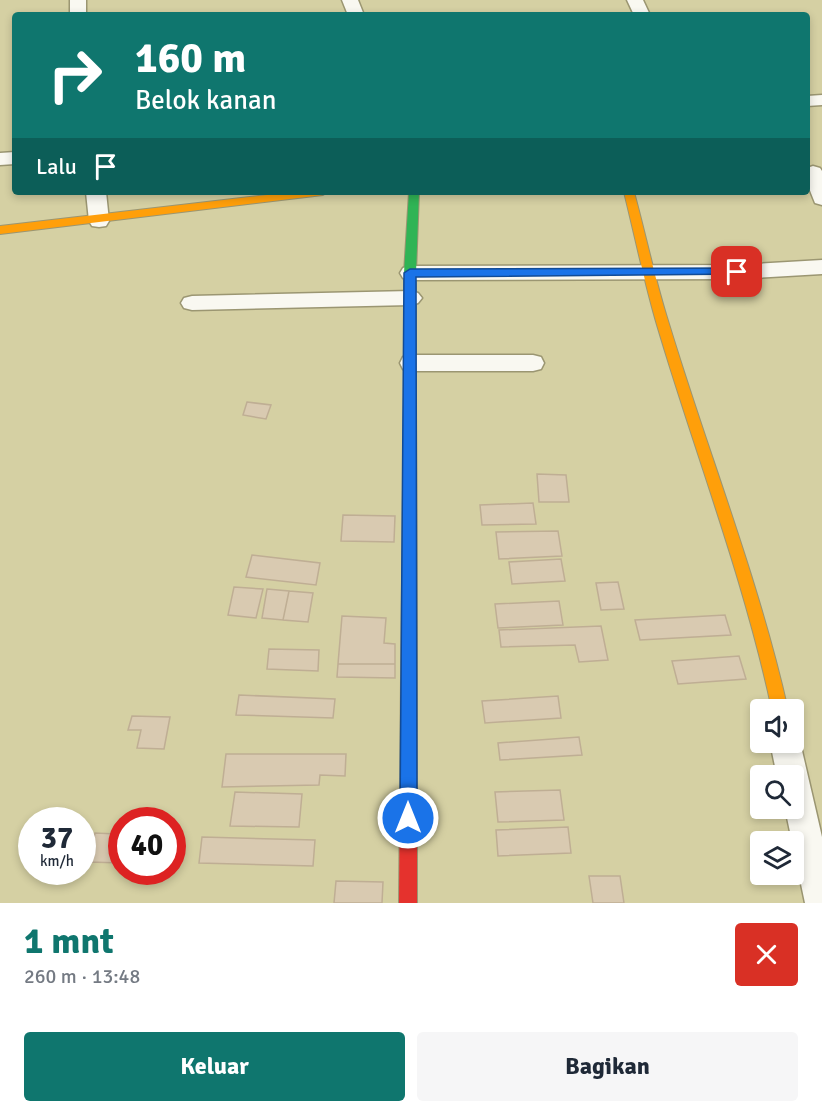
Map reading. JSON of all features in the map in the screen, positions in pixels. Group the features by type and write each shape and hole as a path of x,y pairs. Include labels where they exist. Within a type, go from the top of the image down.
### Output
{"street":[{"path":"814,172 822,199"},
{"path":"96,195 99,221"},
{"path":"0,230 99,221 183,208 296,195"},
{"path":"408,903 410,273 414,195"},
{"path":"630,195 667,340 740,550 773,669 778,699"},
{"path":"410,273 737,272 822,267"},
{"path":"192,303 411,298"},
{"path":"411,363 533,363"},
{"path":"802,819 821,903"}],"building":[{"path":"247,402 271,405 266,419 243,415"},
{"path":"537,474 566,475 569,502 539,502"},
{"path":"533,503 536,524 482,525 480,505"},
{"path":"343,515 395,516 394,542 341,541"},
{"path":"558,531 562,556 499,559 496,532"},
{"path":"252,555 320,563 316,585 246,577"},
{"path":"561,559 565,581 512,584 509,562"},
{"path":"618,582 624,609 601,610 596,583"},
{"path":"234,587 263,589 256,618 228,615"},
{"path":"267,589 289,591 283,620 262,618"},
{"path":"289,591 313,593 308,622 283,620"},
{"path":"559,601 563,625 498,628 495,604"},
{"path":"725,615 731,635 640,640 635,620"},
{"path":"342,616 386,618 384,643 395,644 395,664 338,664"},
{"path":"601,626 608,660 579,662 575,645 501,647 499,630"},
{"path":"269,649 319,650 318,671 267,669"},
{"path":"739,656 746,679 678,684 672,661"},
{"path":"338,664 395,664 395,678 337,677"},
{"path":"239,695 335,699 333,718 236,715"},
{"path":"558,696 561,718 485,723 482,701"},
{"path":"132,716 170,717 164,749 137,748 141,730 128,730"},
{"path":"579,737 582,755 500,760 498,743"},
{"path":"226,754 346,754 345,776 320,775 319,785 222,787"},
{"path":"560,790 564,820 498,822 495,792"},
{"path":"235,792 302,794 299,827 230,826"},
{"path":"568,827 571,853 498,856 496,830"},
{"path":"96,833 108,834 108,863 96,862"},
{"path":"202,837 315,840 313,866 199,863"},
{"path":"589,876 620,876 624,903 593,903"},
{"path":"336,881 383,882 382,903 334,903"}],"traffic: fast":[{"path":"410,397 410,273 414,195"}],"traffic: slow":[{"path":"0,230 299,195"},
{"path":"630,195 662,323 744,570 778,699"},
{"path":"409,678 410,397"}],"traffic: jam":[{"path":"408,903 409,678"}],"route":[{"path":"408,818 410,273 737,272"}]}
